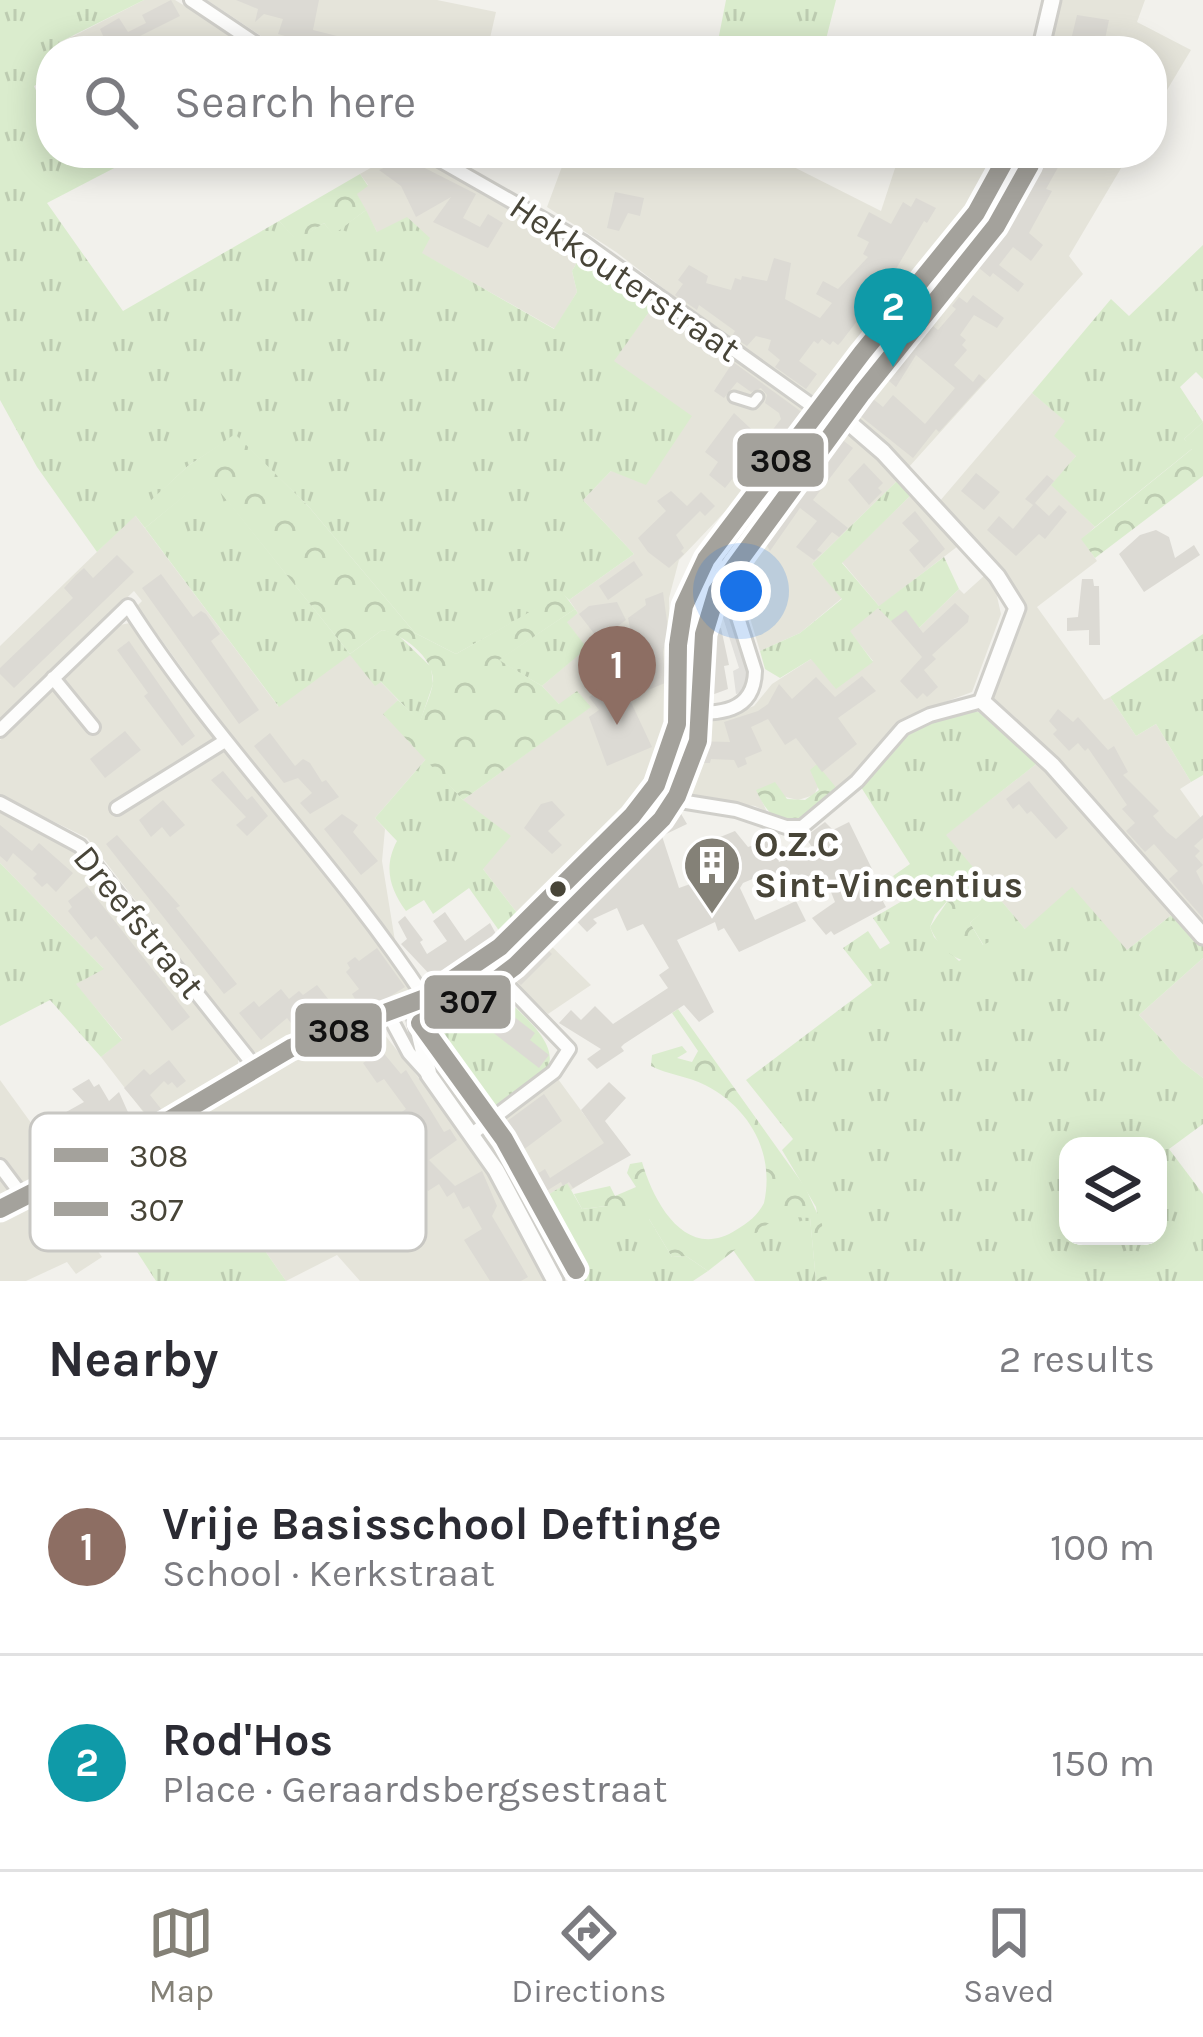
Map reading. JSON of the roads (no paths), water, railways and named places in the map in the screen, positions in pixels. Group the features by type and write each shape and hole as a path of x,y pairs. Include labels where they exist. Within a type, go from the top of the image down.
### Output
{"street":[{"path":"191,0 245,36"},
{"path":"1044,36 1052,0"},
{"name":"Hekkouterstraat","path":"453,168 583,242 770,381 821,406"},
{"path":"183,1113 291,1048 454,982 500,947 649,796 666,762 678,713 682,617 706,559 821,406 967,226 1000,168"},
{"path":"734,397 753,403 758,397"},
{"path":"821,406 883,452 997,576 1017,608 982,701"},
{"path":"678,713 731,710 746,701 755,683 731,588 722,567 706,559"},
{"path":"0,730 128,606 225,741 371,919 419,1000 429,1075"},
{"path":"53,678 93,727"},
{"path":"649,796 802,827 857,781 903,728 982,701"},
{"path":"982,701 1052,765 1203,936"},
{"name":"Dreefstraat","path":"117,808 225,741"},
{"name":"Dreefstraat","path":"0,803 80,845 256,1068"},
{"path":"472,1134 554,1072 569,1049 511,989"},
{"path":"387,1012 409,1053 472,1134 518,1207 555,1281"},
{"path":"0,1166 24,1198"},
{"path":"0,1210 30,1195"}],"place":[{"name":"Rod'Hos","path":"893,367"},
{"name":"Vrije Basisschool Deftinge","path":"617,725"},
{"name":"O.Z.C Sint-Vincentius","path":"712,916"}]}
